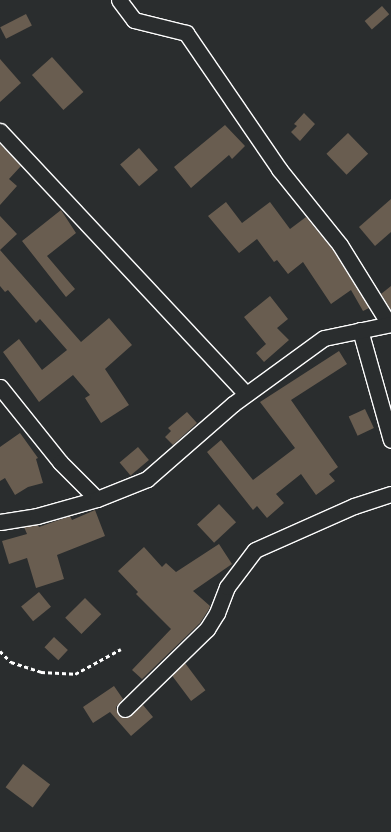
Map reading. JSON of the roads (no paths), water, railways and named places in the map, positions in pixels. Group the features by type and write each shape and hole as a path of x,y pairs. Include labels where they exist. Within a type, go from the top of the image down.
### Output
{"street":[{"path":"0,522 37,516 96,500 147,479 246,394 324,338 390,324 340,245 278,169 186,33 134,20 119,0"},
{"path":"0,131 246,394"},
{"path":"360,330 391,440"},
{"path":"0,387 60,462 96,500"},
{"path":"126,709 207,629 217,613 227,587 255,550 333,515 391,494"}]}
